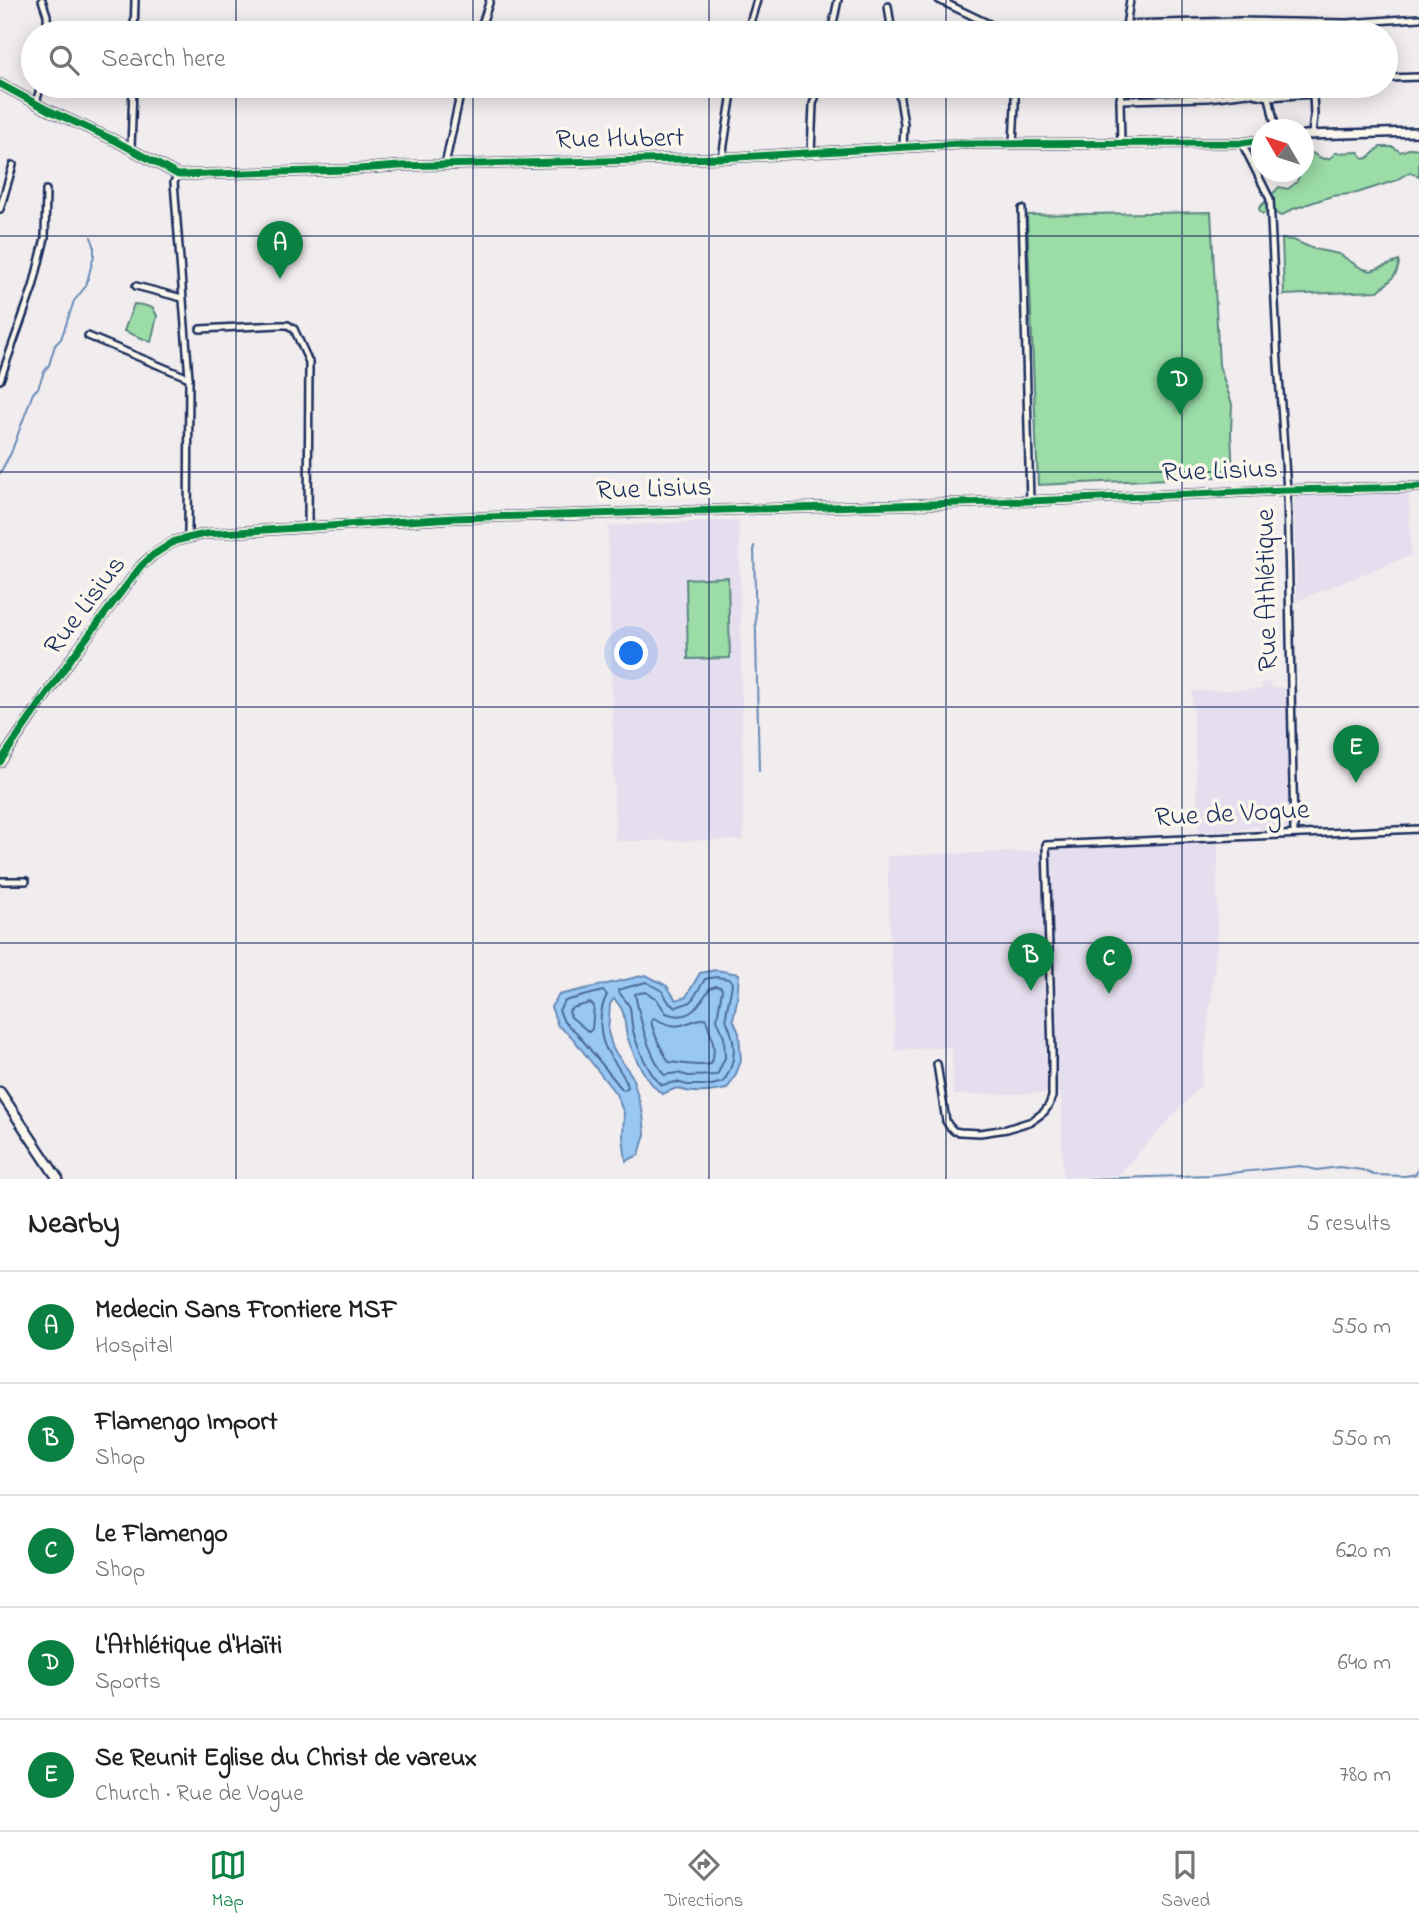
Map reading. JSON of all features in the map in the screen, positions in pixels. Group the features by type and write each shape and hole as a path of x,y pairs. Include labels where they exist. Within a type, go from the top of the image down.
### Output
{"main road":[{"path":"0,1091 58,1179"}],"street":[{"path":"42,0 47,21"},
{"path":"134,21 135,0"},
{"path":"483,21 491,0"},
{"path":"751,21 757,0"},
{"path":"834,21 838,0"},
{"path":"939,0 983,21"},
{"path":"1126,21 1130,0"},
{"path":"888,6 890,21"},
{"path":"1376,21 1419,18"},
{"path":"1398,77 1419,76"},
{"path":"0,84 21,94"},
{"path":"28,98 178,175 174,182 189,378 188,532"},
{"path":"36,102 37,98"},
{"path":"131,149 133,98"},
{"path":"445,165 459,98"},
{"path":"722,158 731,98"},
{"path":"811,153 815,98"},
{"path":"900,98 904,124 903,147"},
{"path":"1013,144 1016,98"},
{"path":"1121,143 1120,100 1209,98"},
{"path":"1269,98 1274,119"},
{"path":"1313,119 1314,98"},
{"path":"1314,135 1419,132"},
{"name":"Rue Hubert","path":"178,175 722,158 960,144 1251,142"},
{"name":"Rue Athlétique","path":"1242,144 1270,199 1287,490 1294,833"},
{"path":"0,209 13,165"},
{"path":"0,380 33,287 45,238 46,190"},
{"path":"1023,209 1030,501"},
{"path":"136,286 183,298"},
{"path":"200,329 288,325 296,332 309,362 308,527"},
{"path":"88,336 189,378"},
{"name":"Rue Lisius","path":"0,762 73,656 141,566 188,532 454,518 1419,487"},
{"name":"Rue de Vogue","path":"937,1064 946,1122 954,1130 980,1133 1007,1129 1032,1121 1049,1105 1052,1097 1052,1063 1046,845 1419,829"},
{"path":"0,881 26,881"}],"shaded area":[{"path":"1409,493 1411,555 1296,601 1294,497"},
{"path":"739,520 744,840 615,841 608,526"},
{"path":"1270,682 1271,688 1288,687 1292,823 1288,828 1260,829 1257,826 1199,832 1192,691 1262,689 1262,683"},
{"path":"1218,840 1217,946 1201,1085 1117,1176 1063,1177 1061,1093 953,1095 952,1047 895,1050 887,856 1038,851"}],"green space":[{"path":"1380,147 1393,147 1401,152 1411,148 1419,149 1419,176 1410,172 1394,181 1357,193 1332,196 1293,209 1281,216 1272,211 1263,214 1260,212 1259,208 1279,187 1288,189 1297,182 1314,182 1314,155 1328,159 1335,153 1359,152 1363,159"},
{"path":"1211,212 1219,365 1232,404 1233,476 1038,485 1027,215"},
{"path":"1282,239 1339,254 1371,271 1399,261 1399,266 1393,278 1378,291 1284,295"},
{"path":"134,304 153,308 157,316 151,342 124,331"},
{"path":"728,577 730,658 688,659 686,579"}],"water":[{"path":"716,970 739,974 733,1019 739,1033 741,1061 727,1089 696,1092 677,1088 662,1094 650,1082 637,1060 627,1036 621,1008 614,999 610,1004 608,1032 613,1049 632,1076 643,1114 645,1134 639,1155 626,1161 624,1113 616,1094 571,1036 558,1026 551,1007 559,995 646,975 667,986 676,1000 686,997 700,973"}],"waterway":[{"path":"0,473 11,453 33,393 49,365 55,345 61,339 74,301 86,286 94,255 91,237"},
{"path":"754,546 759,771"},
{"path":"1087,1179 1211,1175 1300,1166 1317,1170 1339,1167 1362,1170 1374,1175 1405,1176 1416,1174 1419,1166"}],"cycle path":[{"path":"0,84 21,95"},
{"path":"26,98 114,140 178,175 722,158 960,144 1251,142"},
{"path":"0,762 73,656 141,566 175,541 205,534 454,518 1419,487"}],"place":[{"name":"Medecin Sans Frontiere MSF","path":"280,279"},
{"name":"L'Athlétique d'Haïti","path":"1180,415"},
{"name":"Se Reunit Eglise du Christ de vareux","path":"1356,783"},
{"name":"Flamengo Import","path":"1031,991"},
{"name":"Le Flamengo","path":"1109,994"}]}
